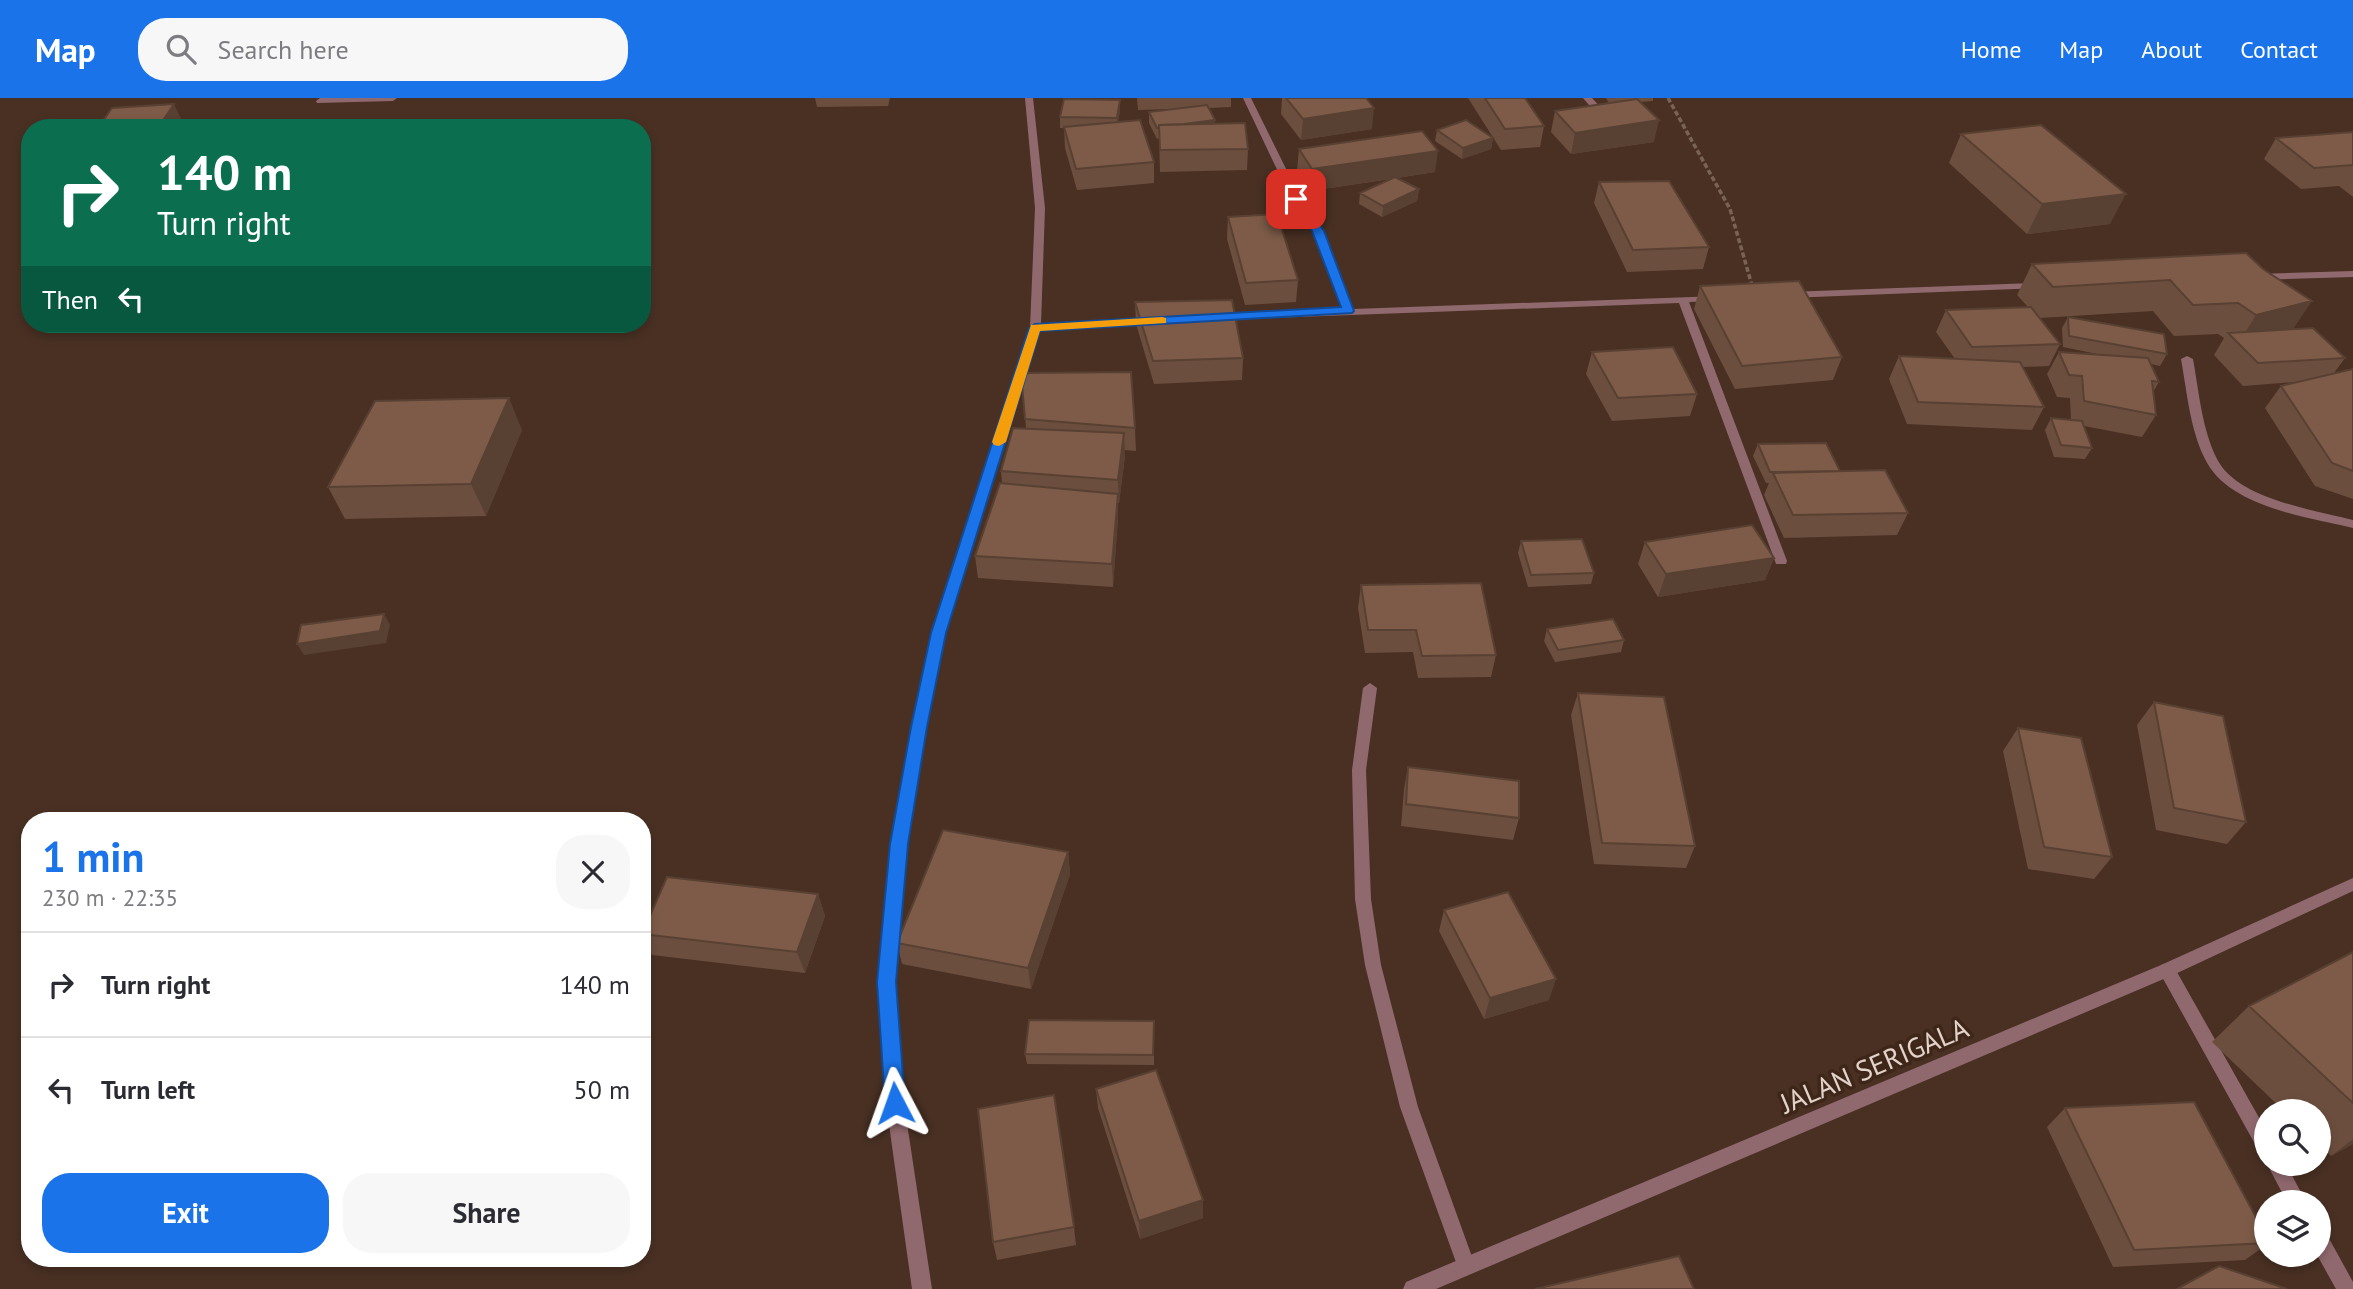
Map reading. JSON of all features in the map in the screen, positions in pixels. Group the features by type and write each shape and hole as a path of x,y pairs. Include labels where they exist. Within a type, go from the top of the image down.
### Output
{"street":[{"path":"320,101 393,98"},
{"path":"922,1289 895,1103 887,982 899,844 919,727 939,633 1035,328 1040,208 1029,98"},
{"path":"1247,98 1296,199 1318,231 1348,311"},
{"path":"1587,98 1597,109"},
{"path":"2247,277 2353,274"},
{"path":"1782,296 2047,285"},
{"path":"1210,318 1756,296"},
{"path":"1683,300 1781,561"},
{"path":"1035,328 1170,320"},
{"path":"2187,359 2199,423 2214,466 2240,487 2273,502 2353,524"},
{"path":"1370,688 1359,770 1363,899 1373,965 1409,1107 1466,1265"},
{"name":"JALAN SERIGALA","path":"1413,1289 2167,970 2353,884"},
{"path":"2167,970 2254,1126"},
{"path":"2331,1262 2346,1289"}],"path":[{"path":"1668,98 1730,209 1756,296"}],"building":[{"path":"1286,98 1366,98 1374,108 1303,119"},
{"path":"1485,98 1525,98 1544,126 1505,129"},
{"path":"1064,99 1120,100 1117,118 1060,117"},
{"path":"1637,99 1659,120 1575,133 1555,111"},
{"path":"174,104 164,119 104,119 112,108"},
{"path":"1207,105 1215,120 1159,125 1159,128 1149,112"},
{"path":"1140,120 1154,162 1076,169 1064,127"},
{"path":"1466,120 1493,138 1463,148 1437,130"},
{"path":"1245,123 1248,149 1160,150 1159,125"},
{"path":"2041,125 2126,194 2042,204 1961,134"},
{"path":"1422,131 1438,151 1312,169 1299,149"},
{"path":"2353,132 2353,165 2314,168 2276,138"},
{"path":"1395,177 1419,189 1383,206 1360,193"},
{"path":"1669,181 1709,247 1633,250 1599,182"},
{"path":"1277,214 1298,280 1246,283 1228,217"},
{"path":"2246,253 2263,269 2312,301 2256,315 2238,303 2193,305 2170,280 2053,287 2032,264"},
{"path":"1799,281 1842,357 1742,366 1700,286"},
{"path":"1232,300 1243,358 1153,361 1135,302"},
{"path":"2031,307 2060,344 1972,347 1946,310"},
{"path":"2068,317 2164,334 2167,354 2069,336"},
{"path":"2313,328 2345,358 2258,363 2228,333"},
{"path":"1673,347 1697,394 1618,398 1592,352"},
{"path":"2059,352 2148,358 2159,382 2152,381 2156,415 2084,401 2082,376 2069,375"},
{"path":"1899,356 2020,362 2044,407 1918,402"},
{"path":"2353,369 2353,471 2332,463 2281,386"},
{"path":"1131,372 1135,428 1025,419 1021,373"},
{"path":"509,398 471,484 328,487 375,401"},
{"path":"2051,418 2082,421 2092,448 2061,445"},
{"path":"1013,428 1124,433 1118,480 1001,471"},
{"path":"1826,443 1840,471 1770,472 1758,444"},
{"path":"1885,470 1908,513 1793,515 1773,473"},
{"path":"1000,483 1118,494 1112,564 975,556"},
{"path":"1752,525 1774,558 1666,574 1645,542"},
{"path":"1582,539 1594,573 1531,575 1521,541"},
{"path":"1481,583 1496,655 1422,656 1416,630 1368,630 1361,585"},
{"path":"384,614 380,631 297,644 301,625"},
{"path":"1613,619 1624,640 1558,650 1547,629"},
{"path":"1578,693 1664,697 1695,846 1602,843"},
{"path":"2154,702 2223,716 2246,822 2174,808"},
{"path":"2018,728 2081,738 2112,857 2044,847"},
{"path":"1408,767 1519,781 1519,818 1406,804"},
{"path":"943,830 1068,852 1028,968 897,943"},
{"path":"667,877 818,894 797,952 651,935 651,913"},
{"path":"1508,892 1556,979 1490,998 1444,910"},
{"path":"2353,952 2353,1103 2249,1006"},
{"path":"1029,1020 1154,1021 1153,1055 1025,1054"},
{"path":"1156,1070 1203,1200 1139,1221 1096,1089"},
{"path":"1054,1095 1074,1227 993,1242 978,1109"},
{"path":"2194,1102 2254,1214 2254,1244 2134,1250 2065,1108"},
{"path":"1679,1256 1694,1289 1535,1289"},
{"path":"2219,1266 2287,1289 2177,1289"}],"slow traffic":[{"path":"999,442 1035,328 1162,321"}],"route":[{"path":"895,1103 887,982 899,844 919,727 939,633 1035,328 1348,311 1318,231 1296,199"}]}
